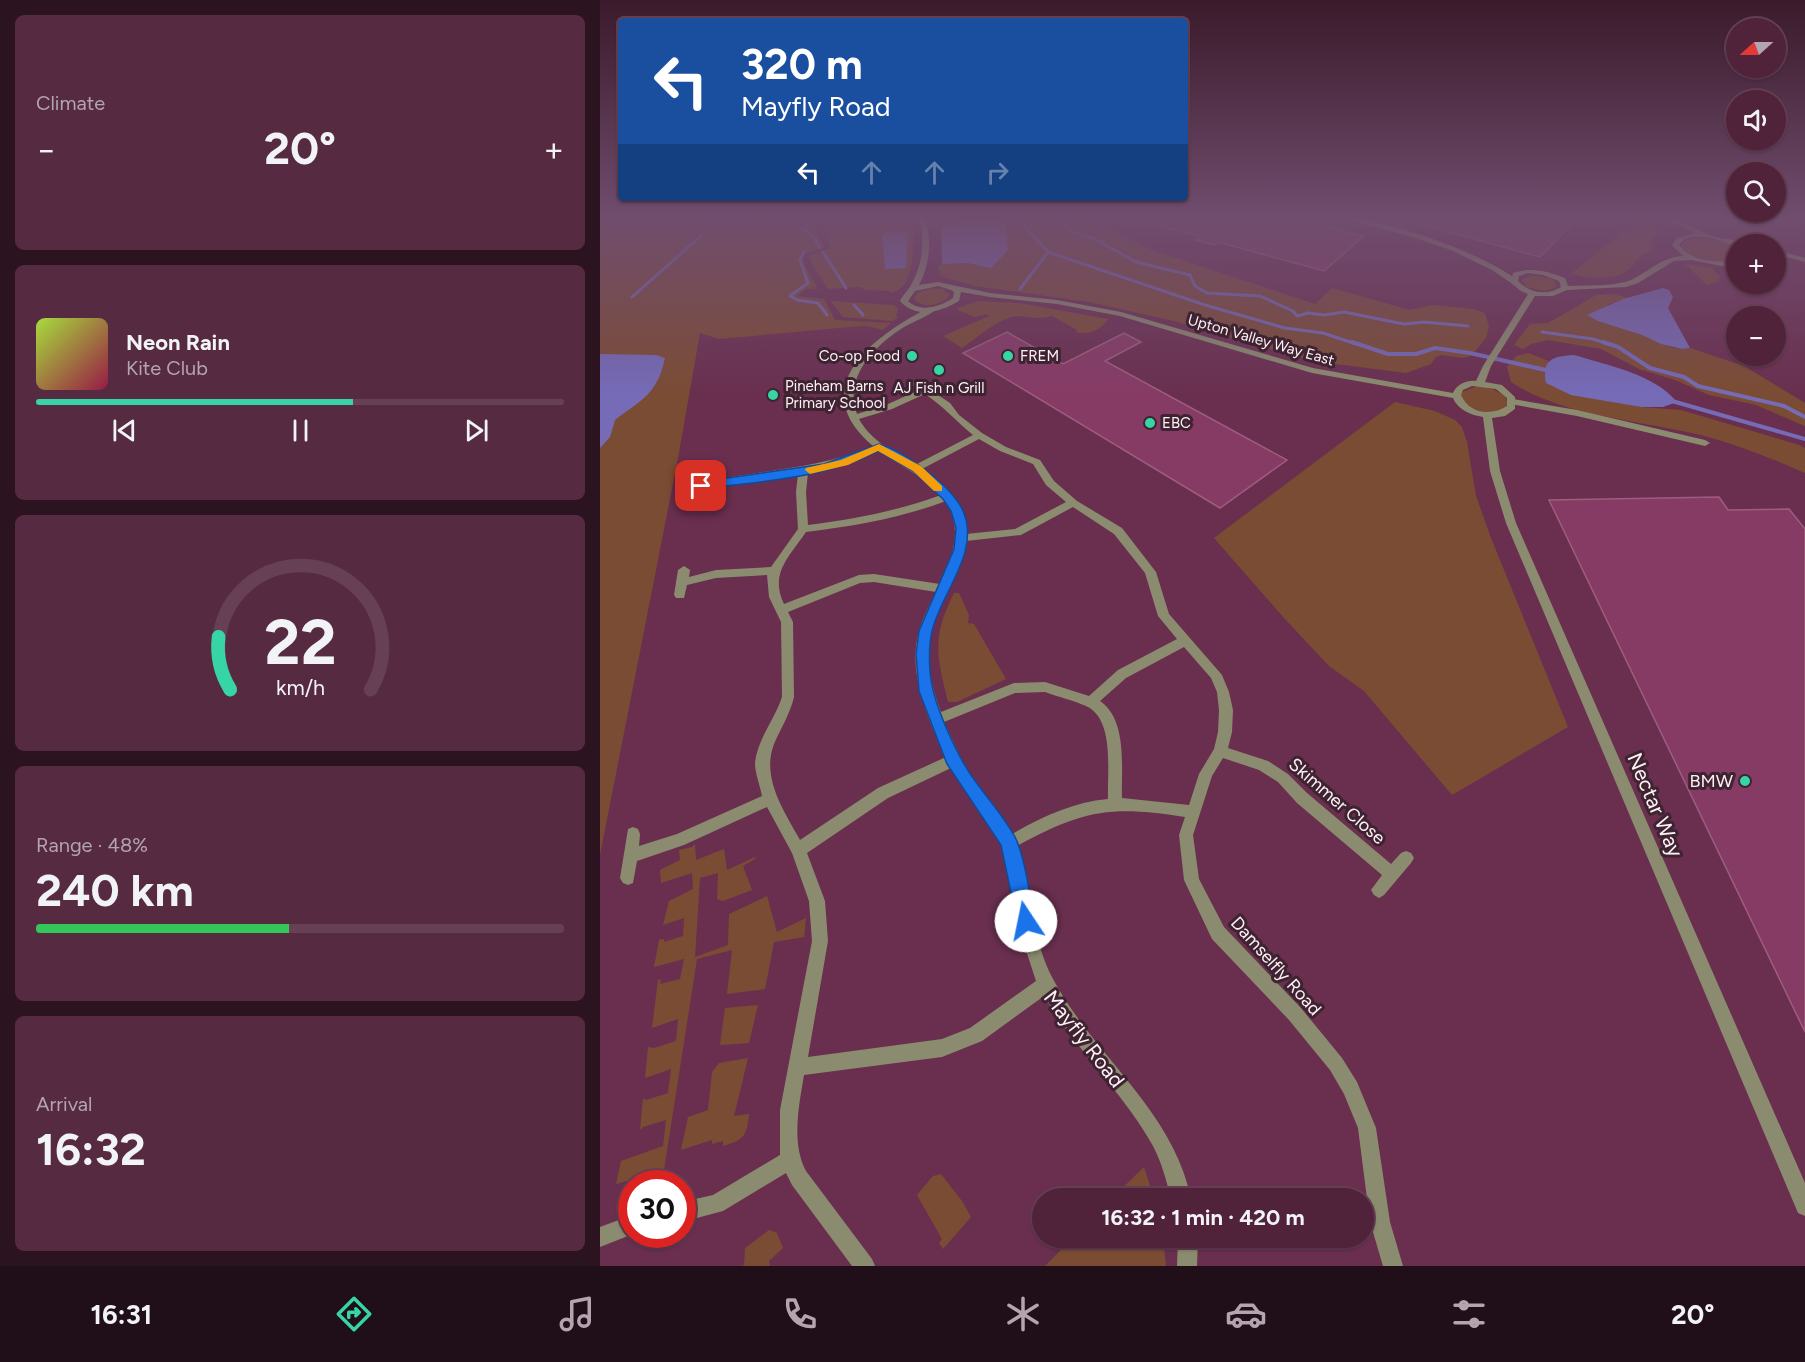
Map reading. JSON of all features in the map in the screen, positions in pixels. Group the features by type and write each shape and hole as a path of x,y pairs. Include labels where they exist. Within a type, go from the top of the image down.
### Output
{"street":[{"path":"910,308 904,298 919,277"},
{"path":"930,277 938,284"},
{"path":"1509,277 1520,287 1533,293 1549,294 1564,284"},
{"path":"1551,277 1564,284 1597,286 1623,285 1641,277"},
{"path":"912,290 938,284"},
{"name":"Upton Valley Way East","path":"938,284 990,295 1057,302 1121,314 1312,370 1455,396"},
{"path":"953,302 958,296 954,288"},
{"path":"1480,383 1486,366 1533,293"},
{"name":"Upton Valley Way East","path":"933,309 953,302 990,295"},
{"path":"910,308 933,309"},
{"path":"903,324 910,308"},
{"path":"933,309 903,324 880,340 865,356 853,376 848,400 858,426 879,447 917,468 947,497 957,511 962,528 960,549 925,631 923,654 926,691 953,760 967,783 991,813 1009,843 1029,939 1046,984"},
{"path":"1480,383 1499,387 1511,397 1513,402 1512,407 1503,413 1487,415 1463,407 1455,396 1463,385 1480,383"},
{"name":"Damselfly Road","path":"853,418 889,407 919,387 946,405 956,417 979,435 1003,449 1037,462 1050,483 1073,503 1119,531 1146,564 1164,616 1216,675 1226,710 1225,732 1220,751 1206,774 1186,836 1192,880 1218,933 1295,1014 1336,1064 1351,1088 1367,1128 1380,1222 1393,1266"},
{"path":"1513,402 1576,413 1705,443"},
{"name":"Nectar Way","path":"1487,415 1495,471 1511,523 1805,1206"},
{"path":"917,468 979,435"},
{"path":"701,487 803,472 844,462 879,447"},
{"path":"803,472 801,492 803,529 774,571 772,580 775,597 783,609 787,622 788,697 766,746 762,764 770,799 798,849 817,901 820,941 789,1110 790,1160 799,1178 865,1266"},
{"path":"803,529 881,518 920,508 947,497"},
{"path":"961,538 1017,532 1073,503"},
{"path":"680,595 683,576 774,571"},
{"path":"783,609 859,579 874,578 944,590"},
{"path":"1091,702 1122,674 1185,641"},
{"path":"937,719 1014,688 1046,687 1091,702 1100,708 1109,722 1113,735 1115,802"},
{"name":"Skimmer Close","path":"1220,751 1263,765 1283,777 1302,798 1392,874"},
{"path":"798,849 883,793 953,760"},
{"path":"631,856 679,840 770,799"},
{"path":"1009,843 1060,815 1085,807 1115,802 1193,812"},
{"path":"628,878 633,834"},
{"path":"1379,890 1406,858"},
{"name":"Mayfly Road","path":"797,1067 942,1048 976,1035 1046,984 1066,1018 1157,1133 1179,1188"},
{"path":"696,1209 716,1204 790,1160"},
{"path":"600,1237 618,1230"},
{"path":"1187,1266 1188,1248"}],"shaded area":[{"path":"600,277 811,277 818,289 806,289 798,296 824,299 835,320 891,323 883,330 867,326 719,339 700,333 678,458 600,855"},
{"path":"820,277 908,277 899,289 891,293 891,291 864,290 858,287 828,289"},
{"path":"945,277 1234,277 1315,304 1332,288 1410,310 1433,305 1474,309 1485,313 1489,327 1486,338 1471,356 1463,358 1442,355 1436,357 1431,364 1406,373 1313,361 1174,321 1089,302 974,286"},
{"path":"1527,277 1553,279 1557,287 1545,291 1527,287 1522,280"},
{"path":"1699,277 1720,277 1718,281 1707,285"},
{"path":"932,288 943,289 950,295 942,302 932,305 922,304 914,299 917,293"},
{"path":"1663,288 1669,290 1673,297 1668,308 1690,348 1682,349 1661,344 1587,315 1623,299"},
{"path":"1615,294 1627,298 1609,304 1598,321 1640,334 1670,347 1690,348 1726,360 1726,366 1744,366 1805,403 1805,426 1756,405 1709,395 1675,380 1639,369 1601,349 1548,340 1531,344 1523,349 1514,345 1530,324 1548,323 1596,295"},
{"path":"831,301 894,305 898,309 896,316 898,317 893,321 843,317"},
{"path":"978,301 1019,303 1108,319 1098,329 1085,333 1075,332 1077,330 1052,316 1032,318 1013,316 990,328 962,348 943,336 989,316 987,314 975,317 957,308"},
{"path":"1528,353 1549,361 1544,374 1608,400 1641,407 1681,410 1799,445 1805,448 1805,473 1717,440 1574,409 1531,393 1511,382 1507,367 1516,356"},
{"path":"600,354 656,355 665,358 653,388 641,401 615,420 610,437 600,448"},
{"path":"1574,355 1643,377 1667,392 1677,402 1663,407 1641,407 1571,395 1546,383 1545,369 1551,360 1560,356"},
{"path":"1478,386 1493,389 1505,396 1508,404 1499,411 1486,412 1474,409 1460,396 1462,392"},
{"path":"1395,402 1435,411 1455,420 1462,427 1467,442 1476,496 1568,727 1452,795 1364,691 1329,666 1214,538"},
{"path":"954,593 959,593 969,615 968,623 974,624 1006,679 957,702 948,702 938,647 942,623"},
{"path":"695,844 696,860 724,849 727,870 755,857 743,866 752,890 723,901 717,899 718,873 700,878 695,957 728,945 729,914 767,896 777,932 806,918 804,937 774,942 765,989 727,994 732,950 697,959 664,1170 619,1170 621,1161 663,1146 666,1120 640,1130 643,1098 646,1100 668,1093 671,1069 645,1078 648,1047 654,1048 676,1041 678,1019 652,1028 658,980 661,979 660,984 680,979 684,959 654,967 659,940 664,939 664,942 683,936 684,918 663,925 669,901 693,889 692,873 661,883 660,870 680,860 679,850"},
{"path":"758,1005 749,1043 720,1045 725,1008"},
{"path":"748,1058 734,1116 749,1114 743,1136 736,1142 723,1146 723,1141 712,1144 712,1140 681,1150 688,1117 708,1110 712,1072 719,1063"},
{"path":"1144,1167 1151,1188 1122,1188"},
{"path":"941,1174 971,1217 943,1249 939,1243 942,1239 917,1195 933,1176"},
{"path":"769,1230 777,1233 783,1248 769,1261 770,1266 741,1266 744,1265 745,1248"},
{"path":"1063,1248 1164,1248 1166,1266 1045,1266"}],"building":[{"name":"EBC","path":"1007,332 1063,364 1124,333 1141,342 1105,361 1287,460 1220,508 963,353"},
{"name":"BMW","path":"1719,497 1728,510 1789,509 1805,529 1805,1032 1549,500"}],"waterway":[{"path":"632,297 654,277"},
{"path":"806,277 808,283 790,296 797,300 818,303 827,315"},
{"path":"839,277 846,288"},
{"path":"1020,289 1029,277"},
{"path":"1122,277 1205,305 1285,328 1323,333 1356,344"},
{"path":"1191,277 1195,286 1207,293 1260,296 1293,311 1297,316 1308,313 1324,315 1344,312 1404,324 1424,322 1468,326"},
{"path":"854,305 863,315"},
{"path":"1542,332 1593,339 1608,344"},
{"path":"1352,342 1388,354 1416,354 1435,348 1470,353 1550,371"},
{"path":"1603,342 1618,347 1650,368 1684,377 1698,386 1784,406 1805,417"},
{"path":"1672,401 1805,439"}],"slow traffic":[{"path":"810,470 826,468 859,457 879,447 917,468 938,488"}],"place":[{"name":"Co-op Food","path":"912,356"},
{"name":"FREM","path":"1008,356"},
{"name":"AJ Fish n Grill","path":"939,370"},
{"name":"Pineham Barns Primary School","path":"773,395"},
{"name":"EBC","path":"1150,423"},
{"name":"BMW","path":"1745,781"}],"route":[{"path":"701,486 826,468 859,457 879,447 917,468 947,497 957,511 962,528 960,549 925,631 923,654 926,691 953,760 967,783 991,813 1009,843 1026,921"}]}
